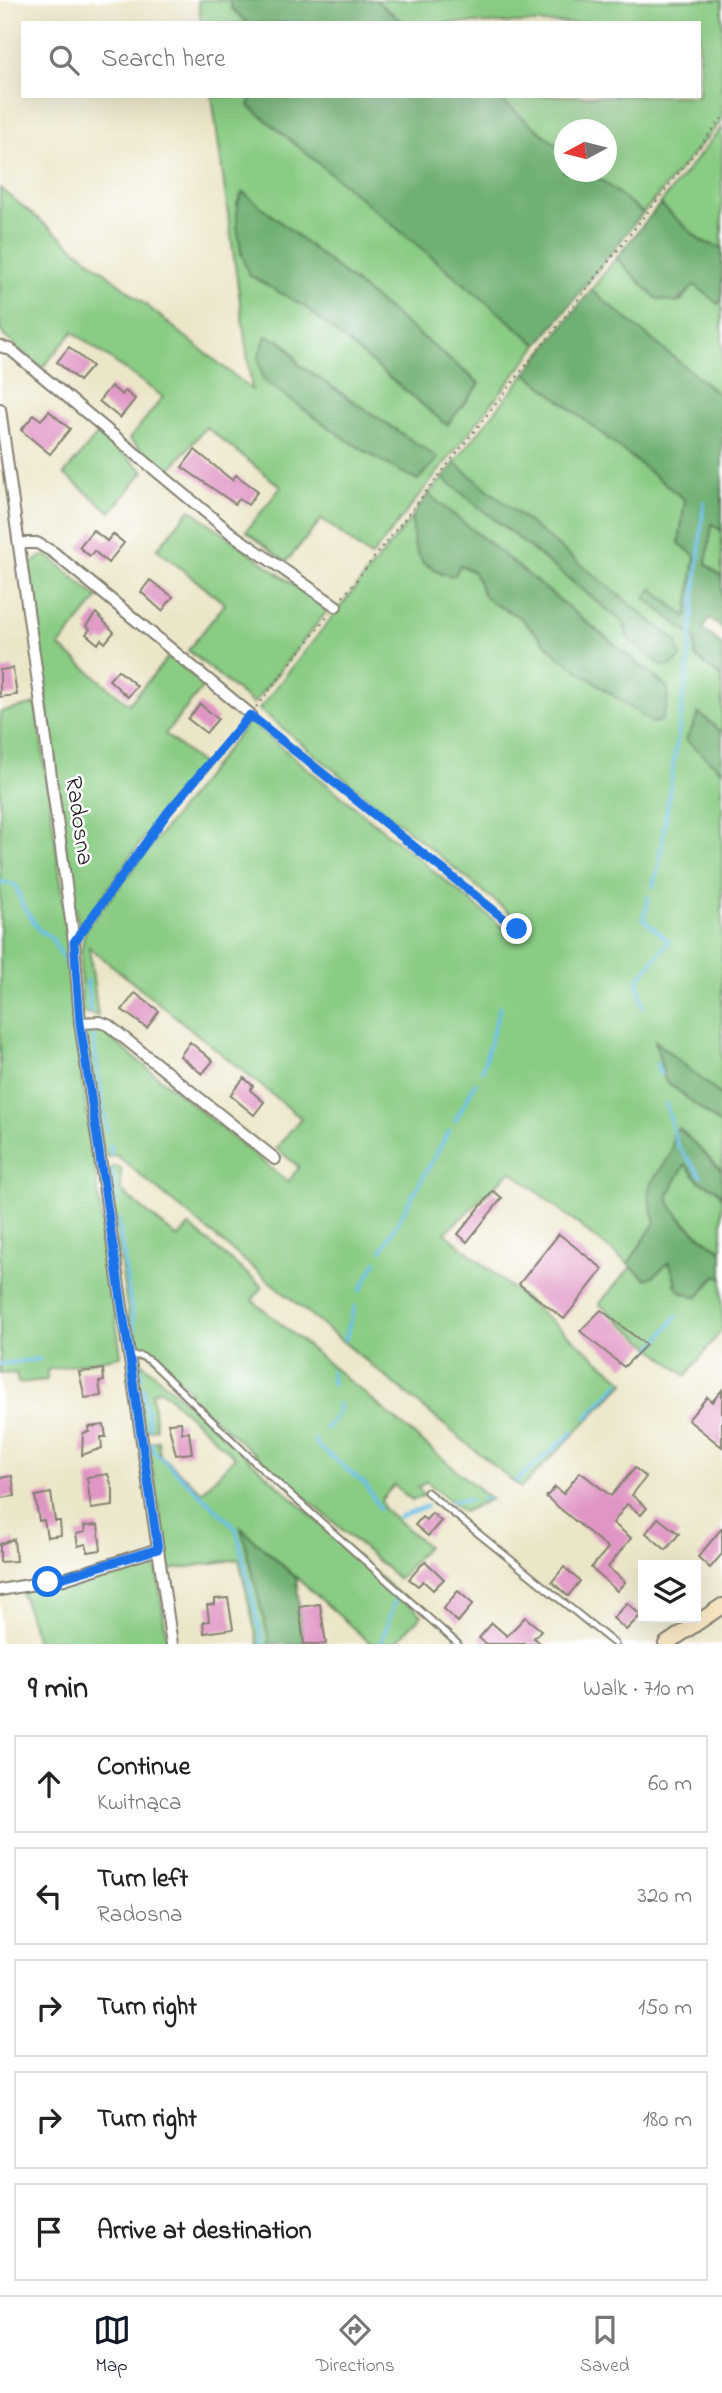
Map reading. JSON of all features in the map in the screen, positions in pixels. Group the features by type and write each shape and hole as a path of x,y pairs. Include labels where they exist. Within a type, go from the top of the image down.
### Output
{"street":[{"path":"0,346 11,350 232,534 336,606"},
{"name":"Radosna","path":"0,409 74,942 80,1023 172,1644"},
{"path":"19,543 37,543 53,552 250,715"},
{"path":"80,1023 100,1021 108,1025 275,1159"},
{"path":"0,1590 64,1579 158,1549"},
{"path":"666,1644 722,1606"}],"lane":[{"path":"128,1356 141,1356 149,1360 263,1470 458,1644"},
{"path":"427,1492 615,1644"}],"path":[{"path":"74,942 168,812 250,715 722,118"},
{"path":"250,715 517,929"}],"green space":[{"path":"198,0 230,0 232,9 246,21 201,21"},
{"path":"230,0 375,0 401,21 246,21 232,9"},
{"path":"375,0 722,0 722,120 643,213 604,182 617,182 617,119 554,119 554,143 498,98 701,98 701,21 401,21"},
{"path":"212,98 252,98 250,106 538,345 371,557 322,519 286,562 246,531 281,487 206,427 168,472 129,439 163,397 73,332 42,368 4,336 0,329 0,188 252,390","holes":["243,192 479,383 447,425 305,307 274,287 241,255 237,203","278,339 288,346 299,364 437,458 418,480 361,448"]},
{"path":"251,98 498,98 554,143 554,182 604,182 643,213 538,345 249,106"},
{"path":"722,127 722,248 701,241 660,204"},
{"path":"243,192 480,384 447,425 305,307 249,275 240,245 237,221 239,200"},
{"path":"660,204 701,241 722,248 722,298 718,304 695,285 676,303 656,298 616,258"},
{"path":"616,258 657,298 681,301 695,284 718,304 722,298 722,397 591,290"},
{"path":"591,290 722,397 722,531 712,524 706,564 722,577 722,628 709,618 703,629 722,645 722,678 695,656 695,639 645,598 652,589 687,617 695,556 679,543 685,500 526,373"},
{"path":"266,336 286,346 299,365 438,458 418,480 377,459 319,420 263,380 258,358"},
{"path":"526,373 685,500 679,543 695,555 687,618 653,589 646,598 695,639 695,656 722,678 722,1096 657,1042 665,1080 722,1126 722,1171 679,1128 672,1152 651,1186 650,1201 656,1221 628,1264 511,1171 445,1233 625,1382 521,1488 116,1155 107,1157 101,1143 85,1030 100,1026 109,1037 288,1182 299,1167 276,1148 301,1118 89,947 98,1016 82,1012 80,970 86,929 249,721 517,939 528,928 259,709 412,517 423,563 441,574 457,571 460,565 474,572 484,594 492,603 520,617 559,657 656,723 661,721 667,705 668,688 428,494 443,478 624,623 628,639 676,641 454,463"},
{"path":"98,434 144,471 111,512 64,474"},
{"path":"455,463 676,641 681,657 673,665 662,666 628,639 624,623 443,478"},
{"path":"428,494 668,688 667,705 661,721 652,723 559,657 520,617 492,603 483,594 474,572 460,565 455,575 449,576 423,563 414,546 412,517"},
{"path":"190,509 328,610 253,704 188,650 225,604 157,549"},
{"path":"712,523 722,531 722,577 706,564"},
{"path":"48,556 98,598 59,646 129,704 169,656 205,685 165,734 204,766 167,805 84,923 78,923 73,902 29,572 30,564"},
{"path":"36,704 72,959 75,1028 121,1356 47,1370 47,1380 18,1383 16,1373 0,1374 0,712"},
{"path":"699,713 722,732 722,771 686,740"},
{"path":"655,1041 722,1096 722,1126 665,1080"},
{"path":"679,1128 722,1171 722,1196 715,1188 700,1182 685,1164 668,1195 674,1210 681,1218 698,1234 722,1250 722,1278 716,1275 699,1296 693,1297 679,1290 669,1262 655,1275 646,1279 628,1264 656,1221 649,1198 650,1185 670,1155 673,1132"},
{"path":"685,1164 700,1182 715,1188 722,1196 722,1250 699,1236 668,1204 670,1190"},
{"path":"115,1166 121,1168 121,1191 178,1238 189,1226 263,1287 252,1300 491,1499 463,1512 426,1481 418,1488 425,1495 412,1500 394,1485 381,1500 384,1509 427,1546 399,1579 187,1395 191,1391 146,1350 133,1350 107,1170"},
{"path":"669,1262 673,1265 675,1285 685,1295 705,1290 716,1275 722,1278 722,1330 686,1376 599,1304 631,1267 646,1279"},
{"path":"138,1359 422,1615 394,1644 371,1644 242,1529 270,1644 258,1644 239,1559 169,1570 148,1442 158,1441 160,1455 202,1492 235,1457 160,1389 152,1393 156,1429 144,1431 133,1362"},
{"path":"241,1528 296,1578 304,1644 270,1644"},
{"path":"146,1561 157,1571 168,1644 38,1644 21,1590 105,1575 132,1563"}],"building":[{"path":"69,347 92,366 79,381 57,362"},
{"path":"111,386 122,395 125,391 135,399 120,418 99,401"},
{"path":"49,411 70,429 50,454 21,430 34,415 41,420"},
{"path":"195,450 232,480 236,475 258,491 248,505 239,499 235,504 182,467"},
{"path":"93,530 107,541 113,534 124,543 108,563 94,551 90,556 79,547"},
{"path":"150,580 173,597 162,611 141,592"},
{"path":"96,613 114,632 105,643 101,639 98,644 86,634 90,629 86,626"},
{"path":"13,668 17,695 0,697 0,670"},
{"path":"118,670 137,686 128,697 109,680"},
{"path":"200,704 218,719 206,733 188,719"},
{"path":"135,993 159,1011 147,1028 122,1010"},
{"path":"190,1042 213,1061 202,1074 180,1056"},
{"path":"244,1078 253,1086 250,1090 264,1102 254,1115 230,1095"},
{"path":"493,1191 502,1198 467,1242 458,1234"},
{"path":"559,1234 603,1269 564,1319 519,1284"},
{"path":"601,1310 646,1345 624,1367 580,1331"},
{"path":"103,1369 104,1381 99,1382 101,1396 85,1398 79,1372"},
{"path":"722,1390 722,1447 688,1420 707,1397 712,1402"},
{"path":"181,1422 182,1433 189,1432 192,1453 176,1455 168,1423"},
{"path":"104,1425 106,1437 101,1437 102,1448 82,1455 83,1433 89,1432 88,1427"},
{"path":"635,1468 646,1477 632,1495 647,1508 641,1515 627,1504 613,1523 631,1538 608,1567 625,1582 617,1591 591,1568 608,1548 546,1497 555,1487 563,1494 580,1472 611,1496"},
{"path":"108,1474 113,1490 113,1506 91,1509 87,1477"},
{"path":"12,1476 15,1496 0,1498 0,1478"},
{"path":"51,1493 55,1521 60,1521 61,1535 47,1537 44,1520 39,1521 35,1496"},
{"path":"432,1513 441,1521 428,1536 415,1525 422,1517 426,1520"},
{"path":"658,1518 679,1534 666,1550 646,1533"},
{"path":"98,1525 101,1550 88,1552 86,1544 78,1546 76,1534 85,1532 84,1526"},
{"path":"722,1528 722,1554 710,1568 698,1557"},
{"path":"14,1539 16,1561 0,1562 0,1544"},
{"path":"425,1561 444,1579 433,1590 423,1581 418,1586 409,1579"},
{"path":"564,1567 580,1581 568,1596 552,1582"},
{"path":"458,1591 473,1604 458,1622 443,1609"},
{"path":"228,1598 233,1629 204,1633 203,1622 209,1621 207,1605 215,1604 215,1599"},
{"path":"627,1603 638,1612 638,1618 626,1630 613,1618"},
{"path":"320,1604 326,1644 304,1644 299,1607"},
{"path":"525,1617 541,1630 534,1638 541,1644 486,1644 479,1638 492,1623 507,1636"}],"waterway":[{"path":"653,886 658,869 688,667 704,502"},
{"path":"0,882 16,885 22,904 40,931 51,937 69,968"},
{"path":"643,1008 638,980 669,941 643,919 649,897"},
{"path":"87,980 90,1013"},
{"path":"482,1071 500,1007"},
{"path":"92,1031 107,1131"},
{"path":"657,1064 660,1075"},
{"path":"455,1121 476,1082"},
{"path":"666,1103 677,1145 701,1176"},
{"path":"382,1250 449,1131"},
{"path":"110,1145 111,1154"},
{"path":"112,1170 116,1203"},
{"path":"118,1219 137,1346 133,1347"},
{"path":"360,1291 376,1262"},
{"path":"345,1340 355,1306"},
{"path":"651,1349 677,1316"},
{"path":"0,1364 40,1359"},
{"path":"140,1365 142,1378"},
{"path":"331,1371 333,1385"},
{"path":"587,1417 619,1383"},
{"path":"143,1388 149,1428"},
{"path":"325,1429 337,1416 339,1404"},
{"path":"516,1481 573,1432"},
{"path":"316,1439 316,1444 366,1485 380,1509"},
{"path":"151,1443 153,1450 236,1528 263,1644"},
{"path":"481,1499 487,1498"},
{"path":"452,1501 471,1500"},
{"path":"399,1517 427,1506"},
{"path":"381,1644 396,1596"}],"route":[{"path":"48,1582 90,1572 158,1549 80,1023 74,942 131,860 250,715 517,929"}]}
